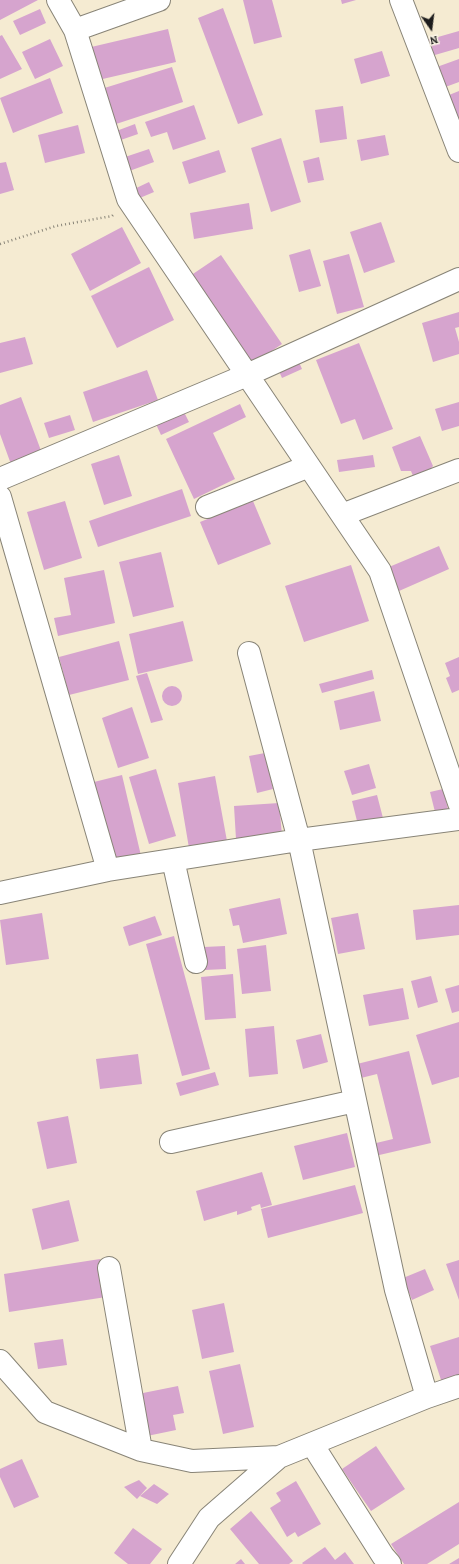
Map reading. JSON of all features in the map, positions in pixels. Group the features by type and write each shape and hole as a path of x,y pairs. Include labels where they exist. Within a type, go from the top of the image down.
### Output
{"street":[{"path":"58,0 75,30 128,199 380,571 459,803"},
{"path":"75,30 159,0"},
{"path":"401,0 459,151"},
{"path":"0,479 247,375 459,279"},
{"path":"207,507 309,466"},
{"path":"342,515 459,470"},
{"path":"0,497 108,870"},
{"path":"250,653 299,840 396,1290 427,1397"},
{"path":"0,893 108,870 299,840 459,819"},
{"path":"172,860 196,962"},
{"path":"170,1142 355,1101"},
{"path":"109,1268 141,1450"},
{"path":"0,1361 45,1412 141,1450 192,1461 279,1457 427,1397 459,1386"},
{"path":"312,1444 382,1561"},
{"path":"179,1564 209,1518 279,1457"}],"path":[{"path":"0,244 56,226 112,216 128,199"}],"building":[{"path":"0,0 38,0 0,20"},
{"path":"243,0 272,0 282,37 254,44"},
{"path":"341,0 356,0 342,4"},
{"path":"223,8 263,115 238,124 198,18"},
{"path":"40,9 46,23 20,35 13,21"},
{"path":"168,29 176,62 94,81 87,48"},
{"path":"459,31 459,48 428,57 424,41"},
{"path":"2,35 22,69 0,79 0,36"},
{"path":"50,39 63,66 35,79 22,52"},
{"path":"382,51 390,76 361,84 354,59"},
{"path":"459,59 459,82 440,89 434,68"},
{"path":"172,67 183,102 110,126 98,90"},
{"path":"50,78 63,113 13,133 0,98"},
{"path":"459,91 459,123 449,95"},
{"path":"194,105 206,139 173,150 167,132 151,137 145,122"},
{"path":"343,106 347,139 320,143 315,110"},
{"path":"135,124 138,134 115,142 111,133"},
{"path":"78,125 85,153 45,163 38,135"},
{"path":"385,135 389,155 361,161 357,140"},
{"path":"281,138 301,202 271,212 251,148"},
{"path":"149,149 154,162 121,174 116,160"},
{"path":"219,150 226,172 189,184 182,162"},
{"path":"319,157 324,180 308,183 303,161"},
{"path":"6,162 14,190 0,194 0,163"},
{"path":"149,182 154,192 135,200 130,191"},
{"path":"249,203 253,229 194,239 190,213"},
{"path":"381,222 395,262 364,273 350,232"},
{"path":"122,227 141,263 90,291 71,254"},
{"path":"310,249 321,286 299,292 289,255"},
{"path":"349,254 364,307 337,314 323,261"},
{"path":"221,255 282,344 245,369 184,280"},
{"path":"149,267 174,320 117,348 91,296"},
{"path":"459,312 459,327 455,328 459,342 459,354 433,362 422,323"},
{"path":"25,337 33,364 0,373 0,343"},
{"path":"359,343 393,429 363,440 355,419 341,424 316,360"},
{"path":"298,360 302,369 282,378 278,369"},
{"path":"147,370 158,400 93,422 83,392"},
{"path":"21,397 43,456 12,467 0,434 0,405"},
{"path":"459,402 459,426 442,431 435,409"},
{"path":"240,404 246,417 213,433 235,479 194,499 166,439"},
{"path":"183,410 189,422 161,435 155,422"},
{"path":"70,415 75,430 49,438 44,423"},
{"path":"420,436 433,466 425,476 415,481 411,471 401,471 392,447"},
{"path":"119,455 132,496 104,505 91,464"},
{"path":"373,455 375,467 339,472 337,460"},
{"path":"182,489 191,516 98,547 89,521"},
{"path":"65,501 82,558 44,570 27,512"},
{"path":"253,501 271,544 218,565 200,522"},
{"path":"439,546 449,569 399,591 389,567"},
{"path":"161,552 174,607 133,617 119,562"},
{"path":"351,565 369,621 304,642 285,586"},
{"path":"104,570 115,623 58,636 54,618 71,615 64,578"},
{"path":"183,621 193,661 138,674 129,634"},
{"path":"119,641 129,680 69,695 59,657"},
{"path":"459,657 459,690 452,693 446,678 450,676 445,663"},
{"path":"372,670 374,679 322,693 319,684"},
{"path":"147,673 163,720 151,723 136,676"},
{"path":"172,686 179,689 182,696 179,703 172,706 165,703 162,696 165,689"},
{"path":"374,691 381,721 340,730 334,701"},
{"path":"132,707 149,758 118,768 102,718"},
{"path":"265,753 273,789 257,793 249,756"},
{"path":"369,764 376,788 352,795 344,771"},
{"path":"156,769 176,836 149,844 129,777"},
{"path":"122,775 142,860 114,866 94,782"},
{"path":"215,776 227,841 189,848 178,783"},
{"path":"443,789 448,809 435,812 430,792"},
{"path":"377,795 383,818 358,825 352,801"},
{"path":"279,803 282,835 236,839 234,806"},
{"path":"280,898 287,934 243,943 239,925 233,926 229,909"},
{"path":"459,905 459,935 416,940 413,910"},
{"path":"42,913 49,959 6,965 0,920"},
{"path":"358,913 365,949 338,954 331,918"},
{"path":"155,916 162,935 129,946 123,927"},
{"path":"174,936 210,1069 182,1076 146,944"},
{"path":"266,945 271,991 242,994 237,949"},
{"path":"225,946 226,969 205,970 204,947"},
{"path":"233,974 236,1018 205,1020 201,977"},
{"path":"431,976 438,1002 418,1008 411,981"},
{"path":"459,985 459,1011 452,1013 445,989"},
{"path":"403,988 409,1019 369,1026 363,995"},
{"path":"459,1022 459,1077 432,1085 416,1035"},
{"path":"274,1026 278,1074 249,1077 245,1029"},
{"path":"321,1034 328,1062 303,1069 296,1040"},
{"path":"409,1051 431,1143 375,1156 372,1144 393,1139 377,1074 361,1078 357,1064"},
{"path":"138,1054 142,1084 100,1089 96,1059"},
{"path":"215,1072 219,1085 180,1096 176,1083"},
{"path":"68,1116 77,1163 47,1169 37,1122"},
{"path":"347,1133 355,1167 303,1180 294,1146"},
{"path":"262,1172 272,1205 261,1208 260,1204 251,1207 252,1210 237,1215 237,1211 204,1221 196,1191"},
{"path":"355,1185 363,1213 268,1238 261,1209"},
{"path":"69,1200 79,1241 42,1250 32,1209"},
{"path":"100,1259 106,1297 9,1312 4,1274"},
{"path":"459,1260 459,1300 446,1264"},
{"path":"425,1269 434,1290 412,1300 403,1278"},
{"path":"224,1303 234,1352 202,1359 192,1310"},
{"path":"459,1337 459,1378 442,1383 430,1346"},
{"path":"63,1339 67,1365 38,1369 34,1343"},
{"path":"240,1364 254,1427 223,1434 209,1371"},
{"path":"178,1386 184,1413 173,1415 176,1430 147,1436 138,1394"},
{"path":"376,1446 405,1489 371,1511 342,1469"},
{"path":"22,1459 39,1497 14,1508 0,1477 0,1469"},
{"path":"139,1480 147,1488 137,1499 124,1487"},
{"path":"296,1481 321,1524 298,1537 295,1532 287,1537 270,1508 281,1501 276,1493"},
{"path":"154,1484 169,1494 157,1504 140,1496"},
{"path":"459,1502 459,1544 427,1564 404,1564 391,1544"},
{"path":"251,1511 293,1561 289,1564 259,1564 230,1529"},
{"path":"133,1528 162,1549 150,1564 128,1564 114,1553"},
{"path":"325,1547 335,1560 345,1552 354,1564 302,1563"},
{"path":"459,1558 459,1564 449,1564"},
{"path":"241,1559 245,1564 235,1564"}]}
